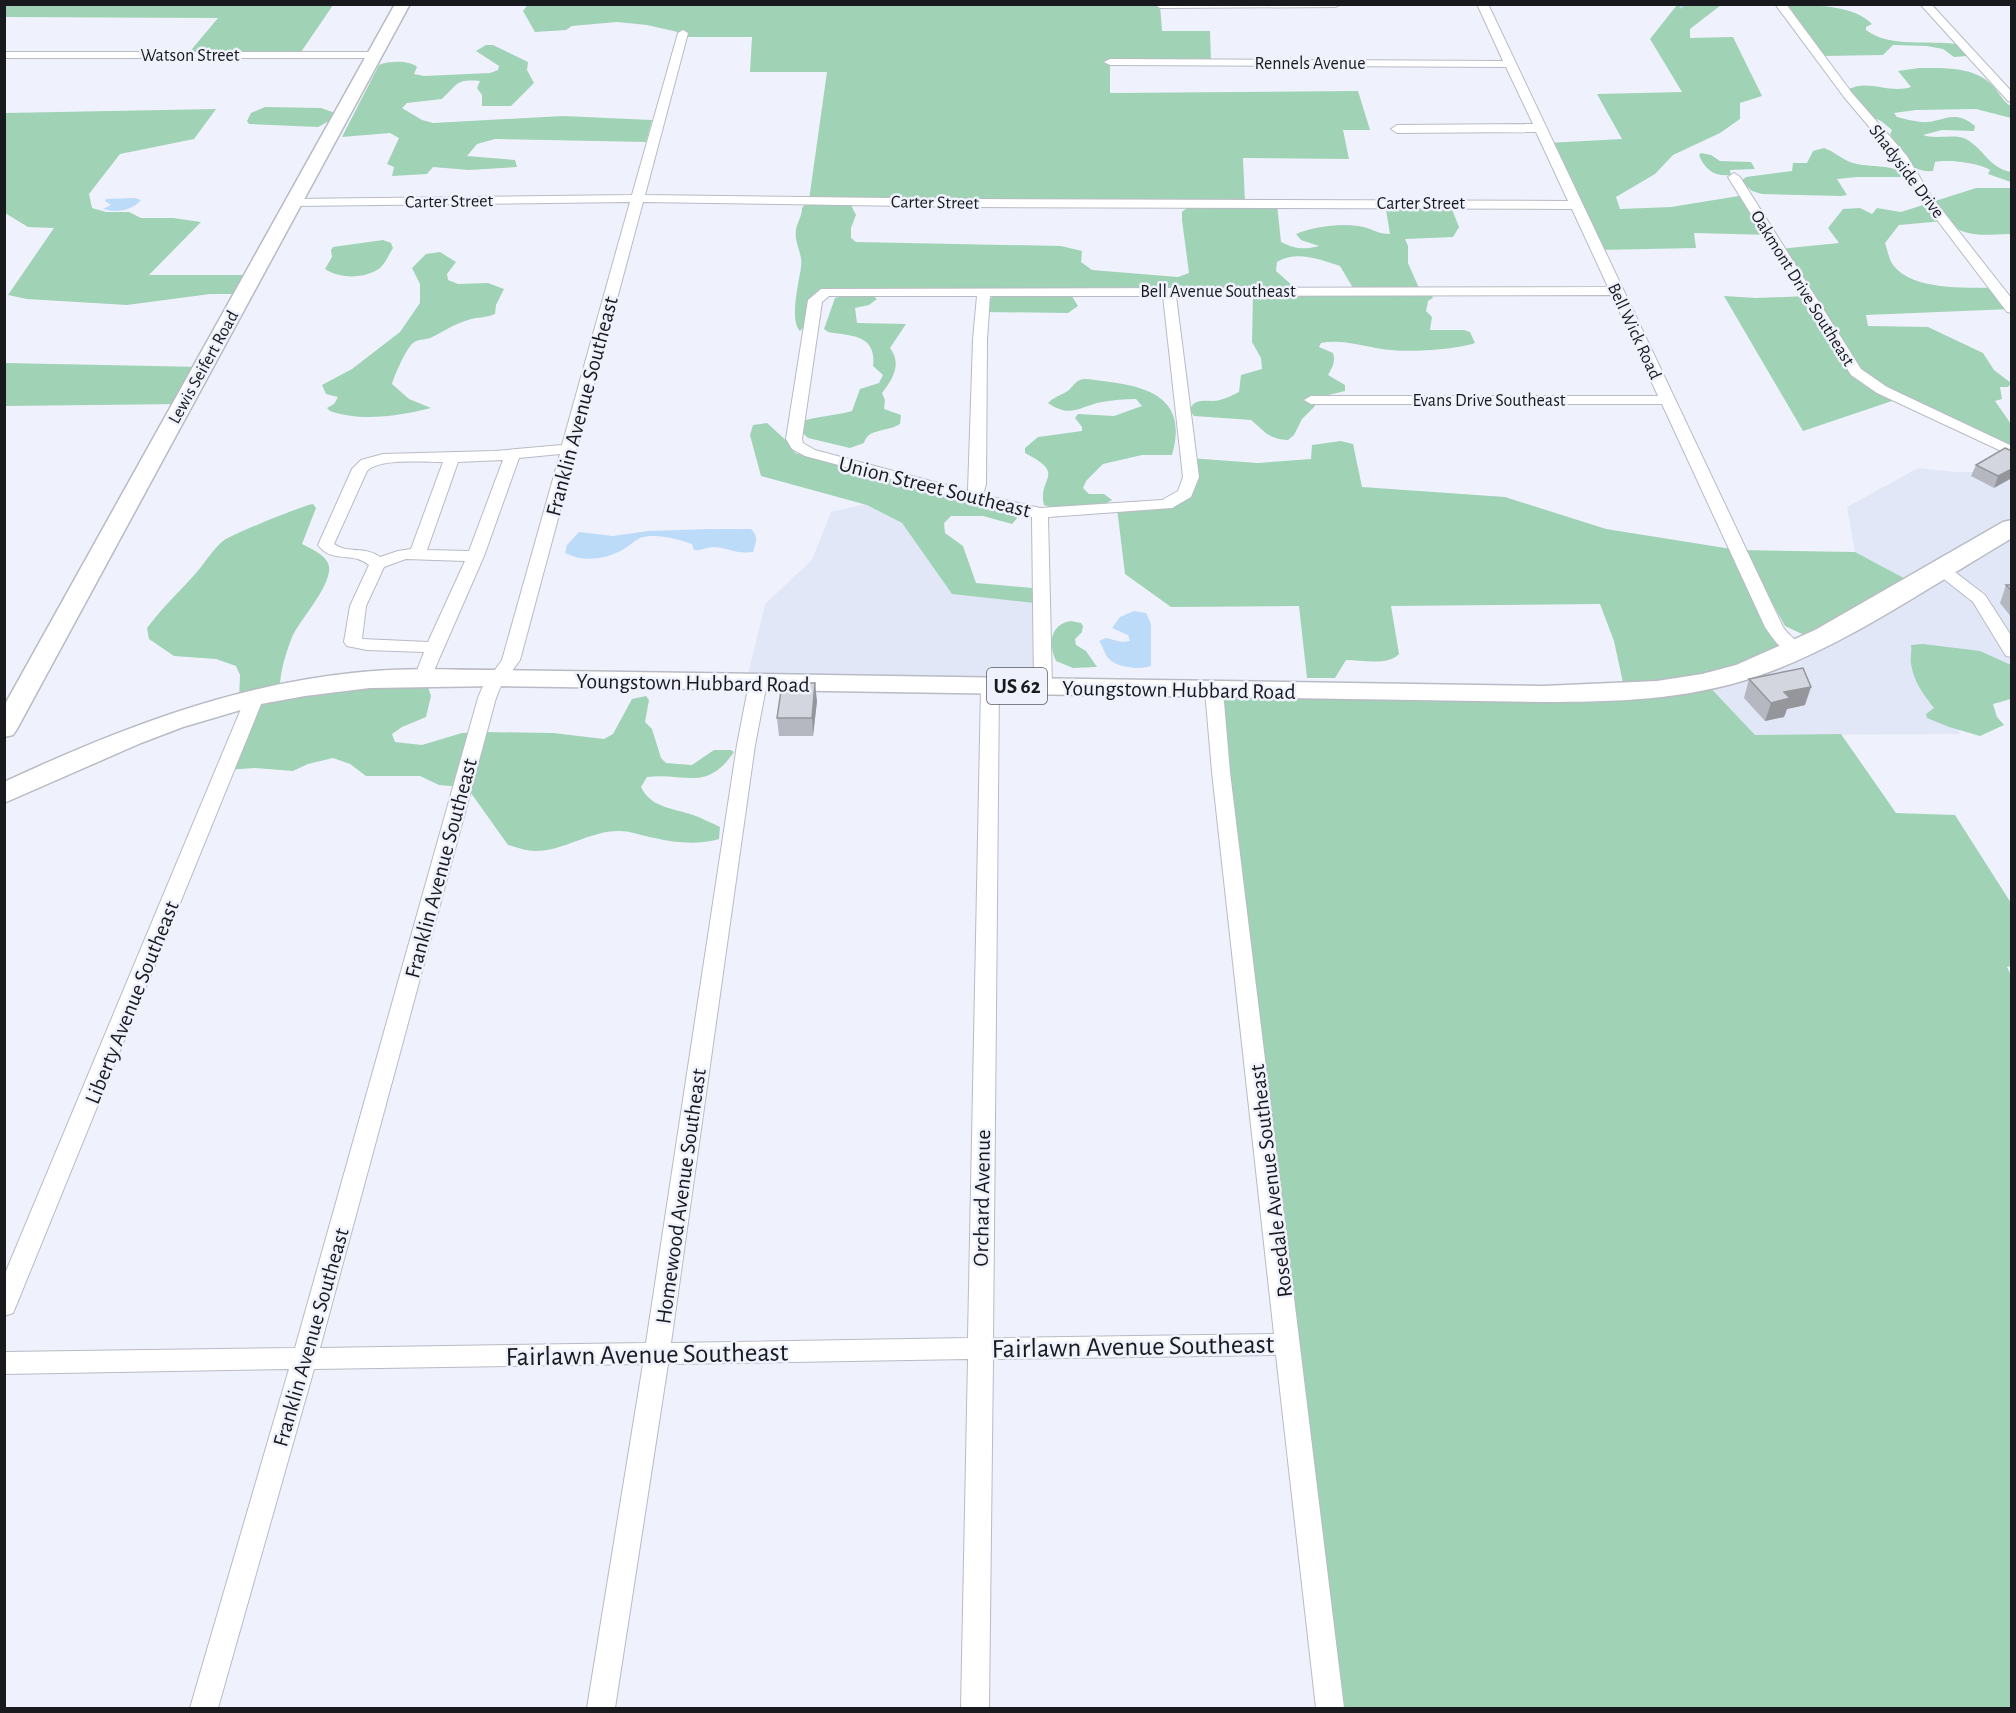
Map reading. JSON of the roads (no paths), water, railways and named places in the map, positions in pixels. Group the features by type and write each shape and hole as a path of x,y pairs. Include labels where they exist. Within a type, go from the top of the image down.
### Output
{"main road":[{"name":"Youngstown Hubbard Road","path":"4,794 97,750 157,725 205,709 295,688 353,681 498,678 1214,690 1625,693 1674,687 1726,677 1772,662 1817,641 2012,527"}],"street":[{"name":"Lewis Seifert Road","path":"4,729 403,4"},
{"path":"1160,4 1336,4"},
{"name":"Bell Wick Road","path":"1482,4 1774,627 1782,639 1796,650"},
{"name":"Shadyside Drive","path":"1780,4 1848,95 1903,159 1926,197 2012,309"},
{"path":"1925,4 2012,99"},
{"name":"Franklin Avenue Southeast","path":"204,1708 305,1358 487,698 511,660 683,33"},
{"name":"Watson Street","path":"4,55 375,55"},
{"name":"Rennels Avenue","path":"1110,62 1510,64"},
{"path":"1397,129 1540,128"},
{"name":"Oakmont Drive Southeast","path":"1734,177 1856,372 1864,380 1890,395 2012,452"},
{"name":"Carter Street","path":"294,202 636,199 1576,205"},
{"path":"975,497 978,484 980,340 984,291"},
{"name":"Bell Avenue Southeast","path":"797,446 794,439 815,300 821,294 984,291 1616,291"},
{"name":"Union Street Southeast","path":"797,446 810,453 1023,511 1040,513 1154,507 1182,497 1190,486 1191,477 1168,291"},
{"name":"Evans Drive Southeast","path":"1311,400 1667,400"},
{"path":"377,564 367,555 332,552 326,545 360,469 366,463 382,459 513,455 569,449"},
{"path":"423,678 433,647 476,556 513,455"},
{"path":"417,554 452,457"},
{"path":"1040,513 1042,686"},
{"path":"433,647 367,645 353,642 357,606 377,564 404,554 476,556"},
{"path":"1941,569 1979,599 2012,652"},
{"name":"Homewood Avenue Southeast","path":"601,1708 657,1354 746,745 758,683"},
{"name":"Orchard Avenue","path":"975,1708 990,687"},
{"name":"Rosedale Avenue Southeast","path":"1214,690 1221,772 1330,1708"},
{"name":"Liberty Avenue Southeast","path":"4,1306 255,697"},
{"name":"Fairlawn Avenue Southeast","path":"4,1363 1289,1344"}],"water":[{"path":"135,198 141,200 128,209 113,211 103,209 111,205 105,201 106,199"},
{"path":"751,529 756,537 753,552 714,547 694,550 692,544 653,536 640,538 624,549 603,557 588,559 565,553 567,545 579,532 613,536 648,531"},
{"path":"1134,611 1146,613 1151,624 1151,666 1135,668 1117,664 1108,658 1099,641 1106,638 1122,642 1130,641 1128,635 1112,628 1120,617"}],"waterway":[{"path":"1681,7 1684,4"}]}
